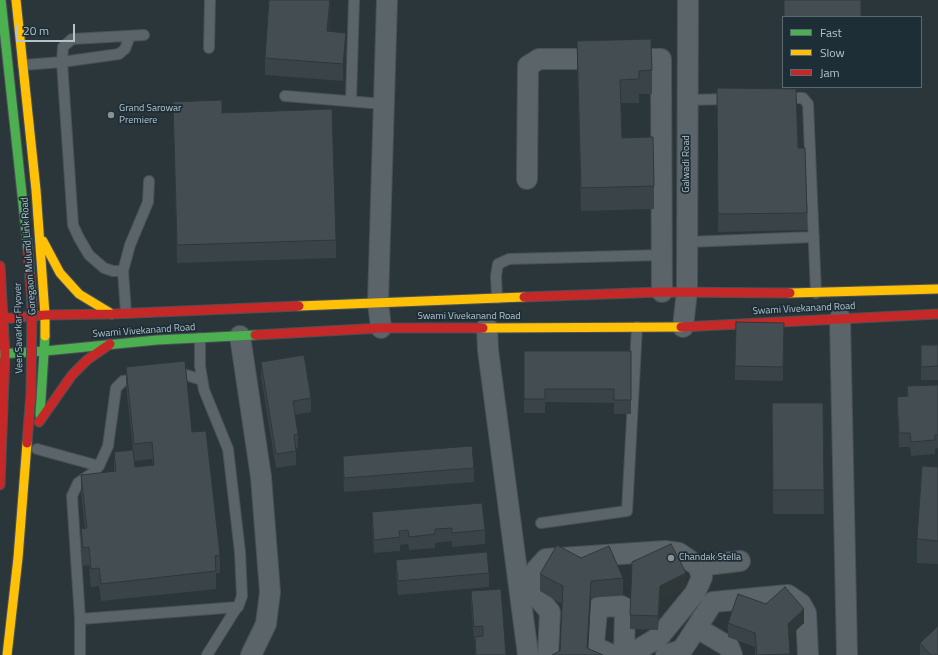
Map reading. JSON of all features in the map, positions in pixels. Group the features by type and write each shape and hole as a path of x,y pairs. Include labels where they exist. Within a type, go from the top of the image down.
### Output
{"main road":[{"name":"Veer Savarkar Flyover","path":"1,0 25,218 32,304 31,393 18,558 6,655"},
{"name":"Goregaon Mulund Link Road","path":"16,0 36,190 45,315 45,351 38,426 72,375 87,360 110,344"},
{"path":"36,190 42,239 60,273 79,294 112,314"},
{"path":"0,266 2,319 0,485"},
{"name":"Swami Vivekanand Road","path":"2,319 45,315 112,314 378,302 662,292 816,293 938,289"},
{"name":"Veer Savarkar Flyover","path":"22,305 22,327"},
{"name":"Swami Vivekanand Road","path":"2,354 110,344 381,328 683,327 938,314"},
{"name":"Veer Savarkar Flyover","path":"22,341 22,375"},
{"path":"16,655 31,512"},
{"path":"0,636 6,583"}],"street":[{"path":"381,328 378,302 387,0"},
{"name":"Galwadi Road","path":"683,327 687,292 688,0"},
{"path":"527,179 528,66 539,59 687,60"},
{"path":"661,59 662,292"},
{"path":"661,141 687,142"},
{"path":"840,318 847,655"},
{"path":"487,327 488,350 528,655"},
{"path":"240,336 260,477 270,592 266,624 259,651"},
{"path":"548,655 550,612 540,600 535,583 536,570 546,559 665,551 679,553 698,566 702,577 695,593 659,637 641,648 635,655"},
{"path":"698,566 740,561"},
{"path":"666,655 682,650 688,652 697,628 713,602 788,595 801,604 806,612 808,655"},
{"path":"612,655 597,648 594,643 597,611 599,607 621,606 625,608 624,655"},
{"path":"697,628 729,647 732,655"}],"lane":[{"path":"209,48 210,0"},
{"path":"352,101 354,0"},
{"path":"123,270 113,271 104,268 89,255 79,238 74,225 62,62 63,47 72,39 144,34"},
{"path":"22,65 62,62 119,54 125,49 130,36"},
{"path":"285,96 384,104"},
{"path":"772,98 803,98 808,104 816,293"},
{"path":"687,100 740,99"},
{"path":"126,313 123,270 130,245 148,202 149,181"},
{"path":"687,242 814,237"},
{"path":"497,298 496,276 498,264 509,260 662,254"},
{"path":"541,523 627,511 637,327"},
{"path":"200,338 200,366 204,390 228,449 240,552 242,596 237,607 207,655"},
{"path":"164,375 183,374 202,380"},
{"path":"80,655 80,619 72,496 78,483 94,472 99,466 108,446 116,388 123,381 150,377"},
{"path":"37,449 99,466"},
{"path":"80,619 237,607"}],"building":[{"path":"269,0 330,0 327,31 346,33 343,64 265,58"},
{"path":"784,0 861,0 861,16 784,16"},
{"path":"651,39 652,70 639,71 639,79 620,80 622,138 653,137 654,186 581,188 577,41"},
{"path":"717,88 796,89 798,148 805,148 807,213 718,214"},
{"path":"222,100 222,113 332,109 336,240 177,245 173,102"},
{"path":"736,322 784,323 783,367 735,366"},
{"path":"921,345 938,345 938,366 921,367"},
{"path":"524,351 631,351 631,400 614,400 614,389 545,389 545,399 524,399"},
{"path":"304,355 311,398 293,401 298,434 294,435 296,451 276,454 261,362"},
{"path":"185,361 192,432 206,431 220,555 215,556 216,571 101,584 99,568 91,569 89,547 83,548 81,529 87,528 81,475 116,471 114,452 133,450 135,467 154,465 152,442 134,444 126,367"},
{"path":"938,385 938,435 935,435 935,440 911,442 910,433 899,433 897,397 908,396 907,386"},
{"path":"772,403 823,403 824,490 773,490"},
{"path":"472,446 474,468 344,478 343,456"},
{"path":"922,466 938,467 938,541 917,539"},
{"path":"482,503 485,530 452,533 452,528 435,529 435,534 409,537 408,530 399,531 400,537 374,540 372,512"},
{"path":"671,544 686,573 660,586 658,616 630,615 632,562"},
{"path":"557,545 581,558 609,546 623,578 591,581 587,648 603,655 552,655 560,651 563,586 540,574"},
{"path":"487,552 489,573 398,581 396,560"},
{"path":"785,587 804,609 788,624 790,654 757,655 755,633 728,623 738,594 766,604"},
{"path":"501,589 506,655 476,655 475,637 483,636 483,626 474,627 471,591"},
{"path":"938,626 938,655 931,655 920,643"}],"traffic: fast":[{"path":"1,0 28,250"},
{"path":"0,354 157,340 255,335"},
{"path":"40,415 45,336"}],"traffic: slow":[{"path":"16,0 36,190 45,315 45,336"},
{"path":"43,241 60,273 79,294 112,314"},
{"path":"790,293 938,289"},
{"path":"299,306 524,297"},
{"path":"483,328 681,327"},
{"path":"7,655 18,558 27,443"}],"traffic: jam":[{"path":"27,443 31,393 32,304 28,250"},
{"path":"0,266 5,354 0,485"},
{"path":"524,297 662,292 790,293"},
{"path":"0,319 45,315 112,314 299,306"},
{"path":"681,327 938,314"},
{"path":"255,335 381,328 483,328"},
{"path":"39,422 72,375 87,360 110,344"}],"place":[{"name":"Grand Sarowar Premiere","path":"111,115"},
{"name":"Chandak Stella","path":"671,558"}]}
